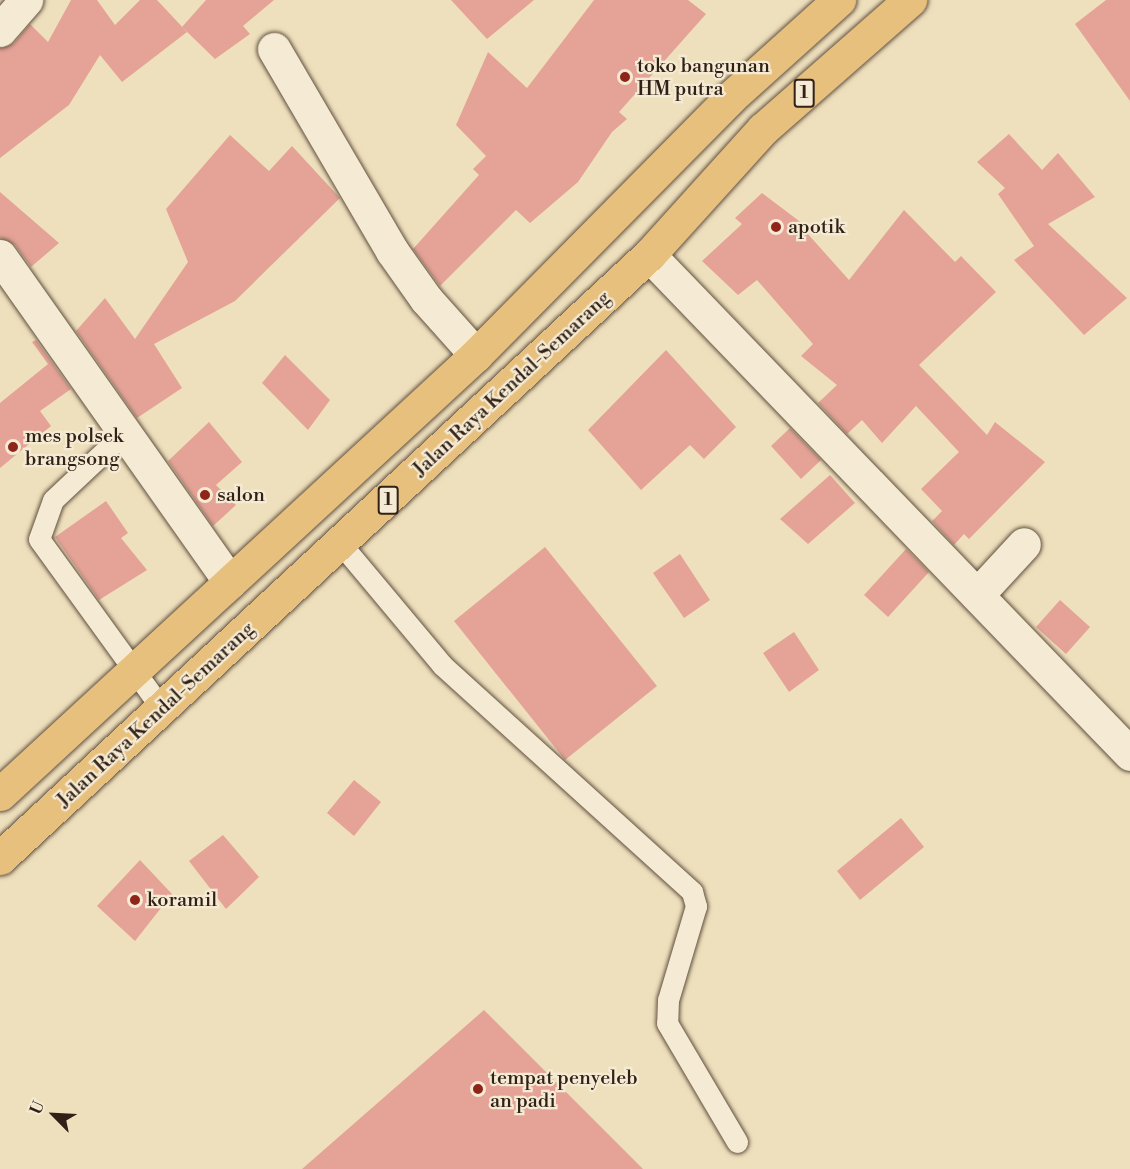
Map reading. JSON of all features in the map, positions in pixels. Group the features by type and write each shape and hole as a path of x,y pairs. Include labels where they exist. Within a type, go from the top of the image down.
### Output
{"highway":[{"name":"Jalan Raya Kendal-Semarang","path":"0,858 341,544 649,255 763,129 910,0"},
{"name":"1","path":"0,794 476,355 730,98 802,32 829,3"}],"street":[{"path":"0,30 26,0"},
{"path":"274,49 392,251 426,299 476,355"},
{"path":"649,255 1130,753"},
{"path":"0,256 123,434 230,582"},
{"path":"977,595 1024,543"}],"lane":[{"path":"123,434 53,500 39,538 162,710"},
{"path":"341,544 442,665 692,892 696,906 668,1000 667,1023 737,1142"}],"building":[{"path":"71,0 97,0 115,25 140,0 157,0 187,32 122,82 100,55 69,105 0,158 0,48 14,43 30,24 48,42"},
{"path":"206,0 274,0 243,26 250,34 215,59 182,27"},
{"path":"451,0 534,0 487,39"},
{"path":"594,0 688,0 706,14 619,112 627,119 612,132 578,182 530,223 516,210 440,286 413,249 479,175 473,169 486,156 456,125 488,52 527,88"},
{"path":"1106,0 1130,0 1130,101 1075,24"},
{"path":"1009,134 1042,170 1058,153 1095,197 1048,224 1127,298 1084,335 1014,260 1034,246 998,194 1005,188 977,162"},
{"path":"230,135 269,171 292,146 340,198 235,301 154,344 182,388 137,418 76,331 105,298 135,339 188,262 166,209"},
{"path":"0,192 59,243 31,267 15,245 0,238"},
{"path":"762,193 811,230 807,233 849,280 904,210 955,262 961,256 996,292 919,365 987,435 995,422 1045,462 969,539 964,534 954,545 932,521 942,511 921,489 959,452 916,406 882,443 862,420 847,434 818,403 837,385 801,356 813,344 757,280 738,295 702,261 742,224 735,218"},
{"name":"mes polsek brangsong","path":"36,340 71,389 40,411 51,426 0,468 0,403 48,364 32,342"},
{"path":"666,350 736,427 704,459 690,445 641,490 588,430"},
{"path":"285,355 330,400 308,430 262,383"},
{"path":"209,422 242,462 216,485 236,505 213,526 168,461"},
{"path":"790,428 821,460 801,479 771,446"},
{"path":"830,475 855,503 808,544 780,519"},
{"path":"106,501 128,533 121,538 147,570 99,600 55,537"},
{"path":"545,547 657,686 565,760 454,621"},
{"path":"906,549 929,572 888,617 864,595"},
{"path":"680,554 710,600 684,618 653,573"},
{"path":"1060,600 1090,627 1066,654 1036,627"},
{"path":"794,632 819,670 789,692 763,653"},
{"path":"354,780 381,802 354,836 327,813"},
{"path":"901,818 924,847 860,900 837,871"},
{"name":"koramil","path":"223,835 259,877 226,909 189,861"},
{"name":"koramil","path":"140,860 172,894 135,941 97,906"},
{"name":"tempat penyeleb an padi","path":"484,1010 643,1169 302,1169"}],"place":[{"name":"toko bangunan HM putra","path":"625,77"},
{"name":"apotik","path":"776,227"},
{"name":"mes polsek brangsong","path":"13,447"},
{"name":"salon","path":"205,495"},
{"name":"koramil","path":"135,900"},
{"name":"tempat penyeleb an padi","path":"478,1089"}]}
